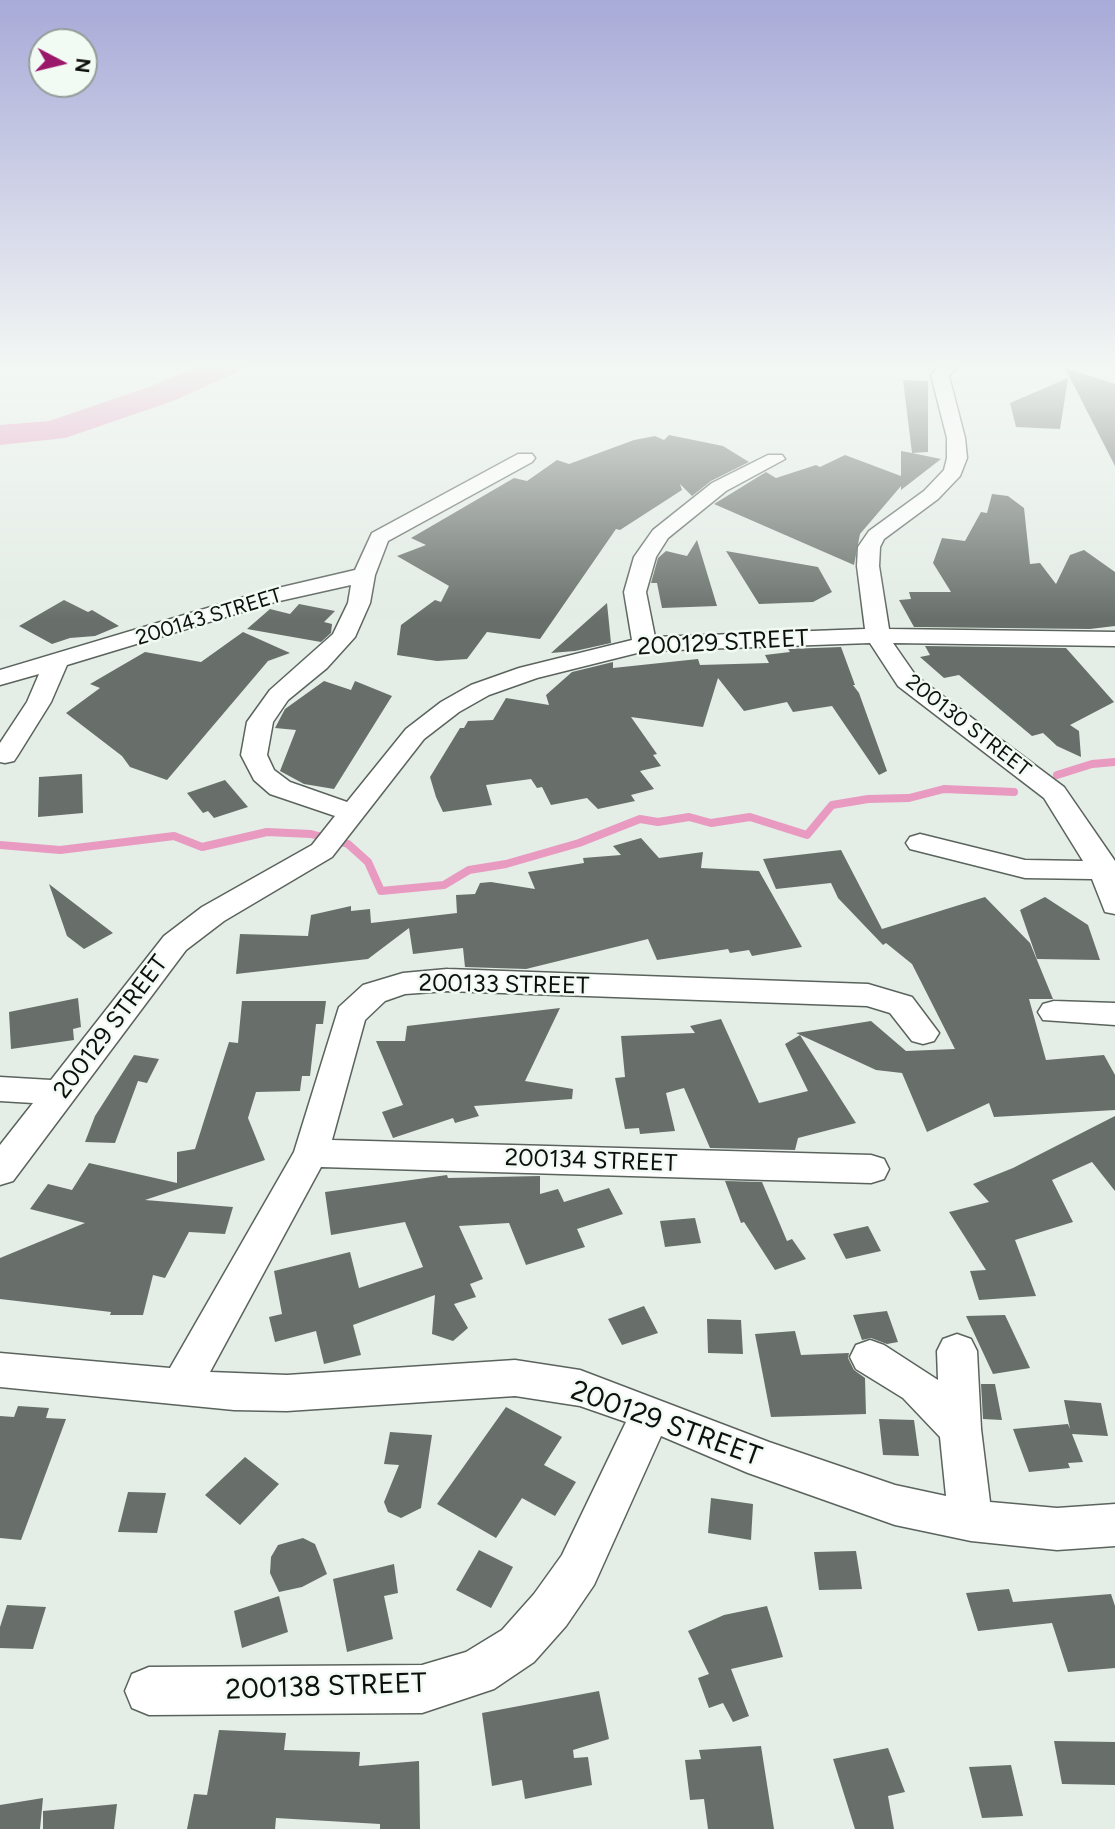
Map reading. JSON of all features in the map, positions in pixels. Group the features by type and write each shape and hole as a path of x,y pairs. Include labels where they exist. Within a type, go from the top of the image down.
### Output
{"street":[{"name":"200130 STREET","path":"957,449 953,472 931,495 876,535 869,547 868,566 878,636 888,657 907,681 1054,793 1109,869 1115,905"},
{"path":"349,819 280,788 263,774 254,755 260,722 279,695 326,656 343,637 359,603 364,575 379,537 392,527 525,458"},
{"path":"645,644 635,592 645,557 660,534 719,487 775,459"},
{"name":"200143 STREET","path":"0,678 56,664 269,597 364,575"},
{"name":"200129 STREET","path":"0,1171 62,1093 159,960 175,943 213,914 322,851 415,734 450,707 480,690 528,673 645,644 878,636 1115,639"},
{"path":"5,755 39,702 56,664"},
{"path":"920,843 1025,869 1109,869"},
{"name":"200133 STREET","path":"181,1387 311,1153 351,1015 374,993 403,984 447,980 868,995 901,1004 923,1033"},
{"path":"1054,1012 1115,1014"},
{"path":"0,1089 62,1093"},
{"name":"200134 STREET","path":"311,1153 871,1169"},
{"path":"957,1351 960,1429 971,1521"},
{"path":"870,1357 917,1386 960,1429"},
{"name":"200129 STREET","path":"0,1370 181,1387 287,1393 515,1378 580,1388 651,1413 763,1460 895,1505 971,1521 1057,1529 1115,1525"},
{"name":"200138 STREET","path":"149,1691 422,1689 477,1672 518,1646 550,1610 578,1570 651,1413"}],"building":[{"path":"609,449 728,449 749,462 711,481 692,496 680,484 682,490 620,530 616,529 540,639 487,632 467,659 437,661 397,655 401,625 435,600 441,602 449,586 397,556 426,545 411,538 514,478 527,481 557,460 569,464"},
{"path":"912,449 928,449 928,452 912,453"},
{"path":"1107,449 1115,449 1115,466"},
{"path":"901,451 941,459 901,490 901,486 860,534 854,565 714,504 766,472 776,478 816,465 820,467 845,455 901,476"},
{"path":"992,494 1008,496 1024,508 1030,564 1040,563 1056,584 1070,555 1084,550 1115,572 1115,626 1090,629 914,627 899,600 911,599 909,592 951,592 933,563 942,538 965,541 981,512 987,513"},
{"path":"697,540 717,606 662,608 657,583 651,583 658,558 666,551 687,556"},
{"path":"726,551 818,567 832,592 813,602 759,604"},
{"path":"64,600 88,612 92,610 119,626 95,636 70,638 52,644 19,626"},
{"path":"607,603 611,643 551,653"},
{"path":"299,604 335,611 324,622 332,624 331,633 321,642 247,629 270,609 290,614"},
{"path":"243,632 290,653 268,661 167,780 130,767 122,756 66,713 100,688 90,684 145,652 201,662"},
{"path":"925,646 1066,648 1114,702 1070,725 1079,731 1081,757 1057,746 1043,733 1032,736 959,675 944,678 920,657 930,655"},
{"path":"841,647 887,771 879,775 832,706 793,712 787,702 744,711 718,678 703,727 631,717 657,754 653,755 661,766 640,771 654,789 631,795 635,801 598,809 587,798 551,805 542,787 537,788 531,779 486,785 492,805 443,812 436,797 430,777 460,728 464,728 468,721 493,720 506,698 549,705 546,695 572,672 613,662 613,668 698,659 700,665 769,663 765,655 790,652 788,649"},
{"path":"324,681 351,690 355,681 392,696 334,789 304,784 280,771 296,730 275,728 285,709"},
{"path":"82,774 83,813 38,817 39,777"},
{"path":"225,780 248,807 214,818 208,811 203,813 187,793"},
{"path":"641,838 659,858 703,852 701,868 759,871 802,947 752,956 749,950 730,953 728,949 657,960 648,939 526,969 465,967 463,948 413,954 409,928 368,959 236,974 240,934 308,936 311,915 351,906 351,911 370,909 371,923 457,913 456,895 475,894 480,883 491,882 535,889 528,872 584,863 583,858 621,855 613,846"},
{"path":"841,850 882,929 985,897 1030,943 1053,999 1029,999 1046,1060 1104,1055 1115,1075 1115,1110 994,1117 989,1103 927,1132 902,1073 876,1070 796,1033 871,1021 906,1051 955,1049 912,964 886,943 883,945 838,898 831,883 776,889 763,859"},
{"path":"49,884 113,933 84,949 67,936"},
{"path":"1045,897 1088,925 1100,960 1037,959 1020,910"},
{"path":"78,998 81,1027 73,1029 74,1040 11,1049 9,1012"},
{"path":"242,1001 326,1001 323,1024 316,1024 310,1076 302,1076 300,1091 256,1092 248,1118 265,1160 145,1200 233,1207 225,1234 189,1232 165,1278 153,1275 143,1315 110,1315 111,1312 0,1299 0,1258 85,1223 30,1209 48,1184 72,1190 89,1163 177,1183 177,1152 195,1149 229,1042 238,1043"},
{"path":"560,1008 525,1081 573,1089 572,1099 474,1106 479,1116 455,1123 453,1118 393,1138 382,1112 403,1105 376,1041 405,1041 407,1026"},
{"path":"721,1019 759,1103 808,1091 785,1044 800,1035 856,1123 798,1138 795,1150 710,1148 684,1088 666,1093 675,1131 640,1134 639,1128 625,1129 615,1078 625,1077 621,1036 695,1033 690,1026"},
{"path":"134,1055 159,1059 147,1083 138,1081 115,1143 85,1142 95,1116"},
{"path":"1115,1116 1115,1191 1092,1162 1052,1180 1073,1222 1015,1240 1036,1296 979,1300 970,1271 986,1270 949,1212 989,1202 973,1184 1013,1168"},
{"path":"447,1175 448,1178 540,1176 540,1194 558,1189 564,1202 609,1188 623,1214 577,1229 585,1247 526,1265 509,1223 459,1226 483,1279 470,1284 476,1297 454,1304 468,1328 453,1341 432,1334 435,1295 353,1325 361,1355 324,1364 316,1331 275,1342 269,1317 282,1314 274,1271 350,1252 359,1288 423,1267 405,1222 331,1235 325,1192"},
{"path":"725,1181 762,1182 787,1241 792,1239 806,1259 775,1270 744,1222 741,1223"},
{"path":"695,1218 701,1243 665,1247 660,1221"},
{"path":"868,1226 881,1251 846,1259 833,1234"},
{"path":"644,1306 658,1333 622,1345 608,1319"},
{"path":"887,1311 898,1342 887,1344 871,1338 862,1340 853,1315"},
{"path":"1005,1315 1030,1368 993,1374 966,1316"},
{"path":"707,1319 741,1320 743,1354 708,1353"},
{"path":"795,1331 801,1355 849,1353 848,1358 854,1370 865,1378 866,1414 771,1417 755,1334"},
{"path":"981,1384 995,1384 1002,1420 983,1419"},
{"path":"1064,1400 1101,1403 1108,1436 1072,1434 1083,1462 1068,1463 1070,1468 1029,1472 1013,1429 1068,1424 1070,1429"},
{"path":"18,1406 49,1408 46,1418 66,1419 21,1540 0,1538 0,1416 14,1417"},
{"path":"506,1407 562,1437 544,1465 576,1482 555,1516 522,1498 496,1538 437,1504"},
{"path":"879,1419 914,1420 919,1456 883,1455"},
{"path":"390,1432 432,1435 421,1508 401,1518 388,1512 384,1502 399,1465 384,1464"},
{"path":"245,1457 279,1484 240,1525 205,1495"},
{"path":"128,1492 166,1493 157,1533 118,1532"},
{"path":"711,1498 753,1504 751,1540 708,1533"},
{"path":"303,1538 315,1544 327,1574 302,1587 279,1592 270,1573 271,1557 278,1545"},
{"path":"479,1550 513,1567 491,1608 456,1590"},
{"path":"856,1551 862,1589 819,1590 814,1552"},
{"path":"394,1564 398,1593 384,1596 393,1639 347,1652 333,1579"},
{"path":"1009,1589 1013,1602 1111,1594 1115,1606 1115,1668 1068,1672 1052,1623 978,1631 966,1593"},
{"path":"279,1596 288,1632 242,1648 234,1611"},
{"path":"7,1605 46,1607 33,1649 0,1648 0,1627"},
{"path":"767,1606 783,1657 731,1669 749,1716 733,1722 723,1703 709,1708 698,1678 709,1674 688,1631 724,1615"},
{"path":"599,1691 609,1739 573,1750 574,1758 588,1757 592,1785 525,1799 522,1780 492,1786 482,1713"},
{"path":"219,1730 286,1733 284,1750 360,1752 359,1766 419,1761 420,1829 380,1829 380,1824 276,1818 275,1829 187,1829 194,1794 207,1795"},
{"path":"1054,1741 1115,1742 1115,1785 1062,1784"},
{"path":"761,1746 774,1829 708,1829 704,1799 690,1800 685,1760 701,1759 699,1750"},
{"path":"888,1748 905,1792 888,1796 894,1829 855,1829 833,1759"},
{"path":"1011,1765 1023,1816 982,1818 969,1767"},
{"path":"43,1798 40,1829 0,1829 0,1805"},
{"path":"117,1804 114,1829 43,1829 43,1811"}],"waterway":[{"path":"1057,775 1092,764 1115,762"},
{"path":"0,845 60,850 174,836 202,847 267,832 311,834 348,844 368,862 381,891 444,885 469,870 506,864 579,843 640,819 658,822 689,817 711,823 750,817 807,835 832,805 868,799 909,798 944,789 1014,792"}]}
